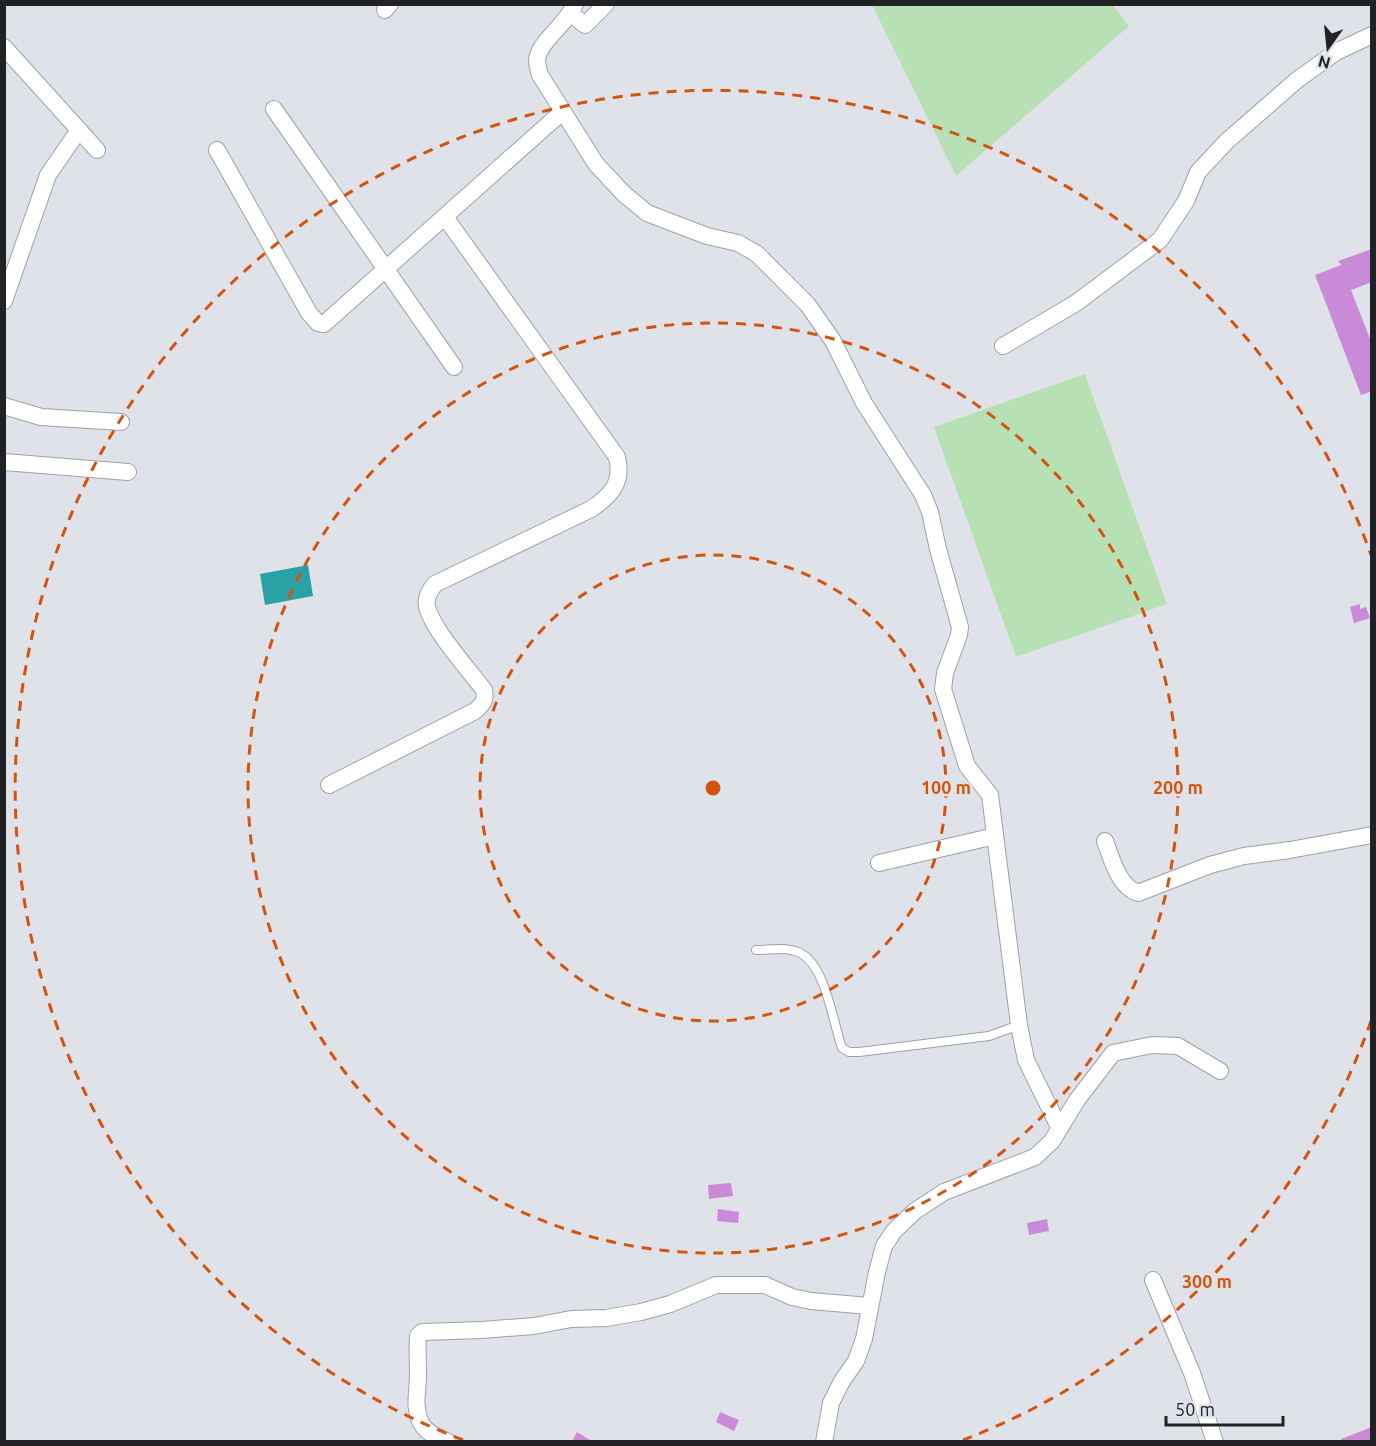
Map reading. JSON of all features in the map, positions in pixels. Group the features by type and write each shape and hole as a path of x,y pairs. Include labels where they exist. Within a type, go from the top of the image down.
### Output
{"street":[{"path":"606,4 585,25 573,9 542,48 537,62 540,75 562,112 597,164 624,194 647,213 707,236 738,243 757,254 808,305 833,341 864,403 923,495 930,512 960,627 945,673 943,689 967,766 990,795 1019,1025 1026,1060 1059,1127"},
{"path":"1003,346 1076,303 1160,240 1186,201 1198,172 1227,141 1297,80 1336,52 1371,35"},
{"path":"4,47 97,150"},
{"path":"274,110 454,367"},
{"path":"217,150 309,313 318,323 328,322 562,112"},
{"path":"4,301 48,175 79,130"},
{"path":"329,785 475,711 482,705 485,699 484,690 442,635 427,609 429,592 435,584 591,509 604,501 619,479 620,469 617,457 445,217"},
{"path":"4,406 41,417 121,422"},
{"path":"4,462 128,472"},
{"path":"1105,841 1117,872 1128,887 1138,894 1210,865 1244,856 1371,835"},
{"path":"879,863 995,836"},
{"path":"824,1442 831,1403 842,1381 856,1361 864,1339 869,1306 884,1246 894,1231 915,1211 944,1192 1035,1156 1052,1141 1059,1127 1113,1053 1152,1045 1178,1046 1220,1071"},
{"path":"1153,1280 1192,1373 1215,1442"},
{"path":"448,1442 429,1433 421,1424 416,1408 417,1348 418,1336 422,1332 482,1330 534,1326 571,1319 606,1318 670,1304 716,1285 765,1286 792,1297 869,1306"}],"lane":[{"path":"756,950 786,949 802,954 814,965 821,979 842,1048 849,1052 988,1036 1019,1025"}],"green space":[{"path":"872,5 1113,5 1129,26 956,176"},
{"path":"1085,374 1167,604 1016,657 934,427"}],"water":[{"path":"308,565 313,596 265,605 260,574"}],"building":[{"path":"1372,249 1372,282 1351,290 1372,344 1372,391 1361,395 1315,275 1341,265 1338,261"},
{"path":"1360,604 1360,609 1366,607 1370,618 1354,623 1350,607"},
{"path":"731,1183 733,1196 709,1199 708,1185"},
{"path":"718,1209 739,1212 738,1223 717,1221"},
{"path":"1047,1219 1049,1231 1029,1235 1027,1223"},
{"path":"720,1412 739,1420 734,1431 716,1422"},
{"path":"1372,1427 1372,1442 1342,1442 1341,1439"},
{"path":"577,1432 593,1442 572,1442"}]}
